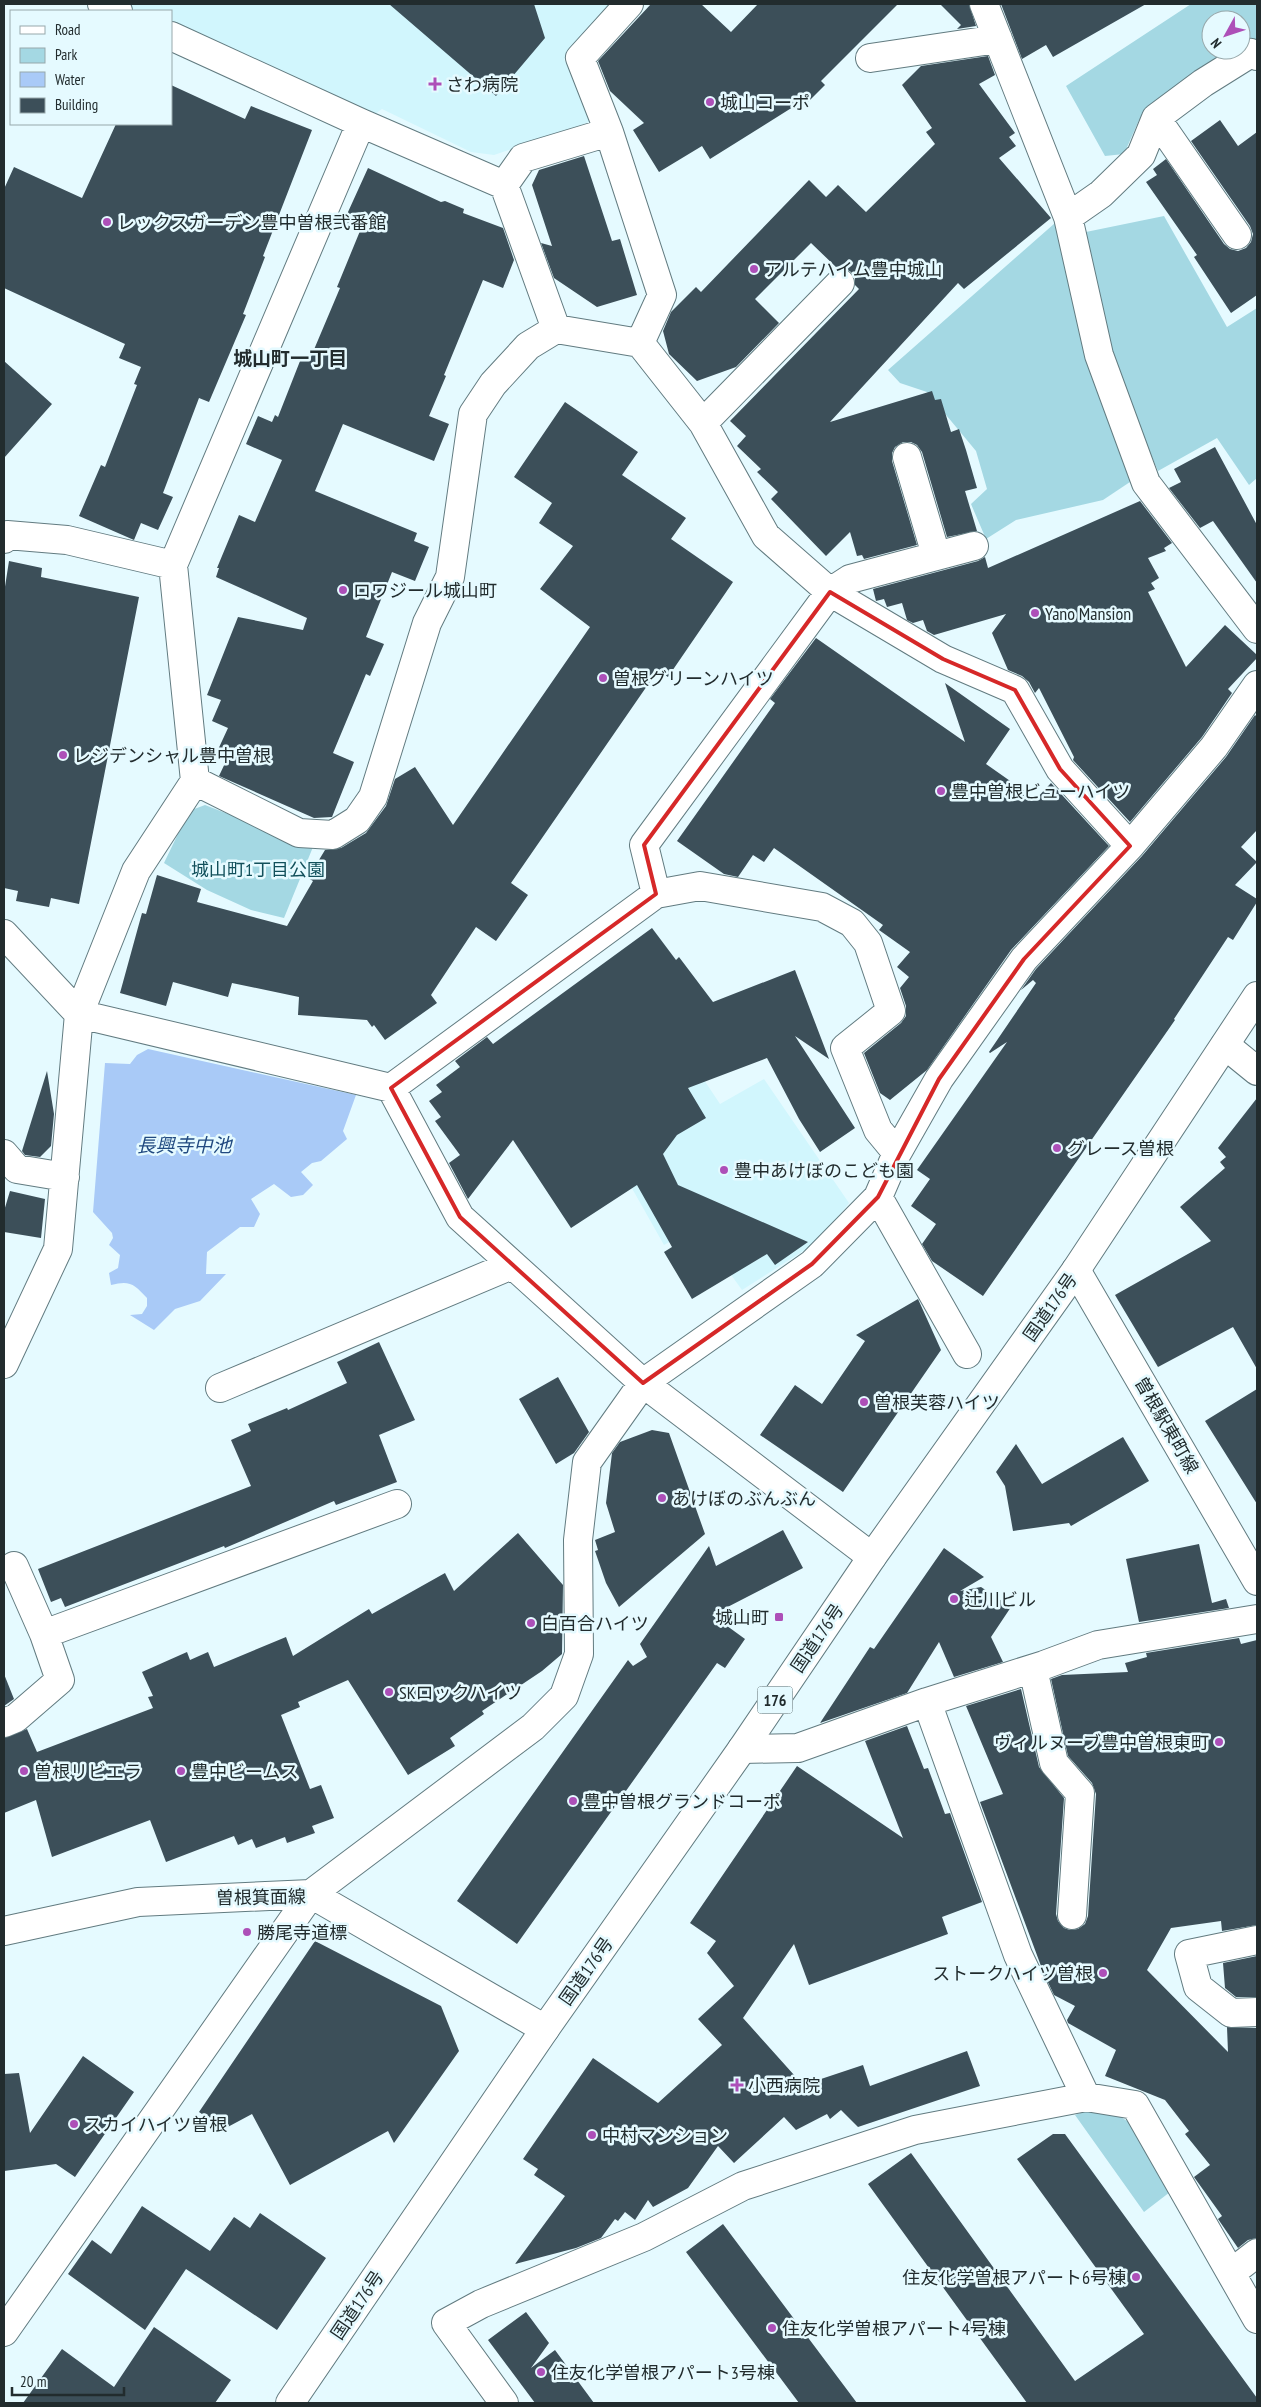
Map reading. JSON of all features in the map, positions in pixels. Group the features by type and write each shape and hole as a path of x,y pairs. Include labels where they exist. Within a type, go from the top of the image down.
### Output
{"main road":[{"path":"102,4 116,10"},
{"path":"629,4 580,58 609,132 662,295 640,343"},
{"path":"984,4 1068,217 1099,355 1146,483 1257,629"},
{"path":"172,36 360,123 504,185 556,329"},
{"path":"870,58 998,40"},
{"path":"1068,217 1101,194 1142,155 1156,118 1204,83 1251,53 1257,56"},
{"path":"1156,118 1238,235"},
{"path":"4,1364 58,1249 79,1014 136,871 195,781 173,565 360,123"},
{"path":"504,185 523,158 609,132"},
{"path":"703,423 840,283"},
{"path":"195,781 299,833 333,835 357,820 372,797 427,623 450,577 473,414 493,384 528,346 556,329 640,343 703,423 766,536 830,592 943,659 1015,690 1060,769 1130,846"},
{"path":"907,457 936,555"},
{"path":"4,539 7,535 67,540 173,565"},
{"path":"656,894 644,845 830,592 850,580 974,546"},
{"path":"4,2332 311,1894 533,1727 564,1696 579,1654 578,1540 587,1462 643,1383 812,1264 878,1197 898,1153 939,1079 1024,959 1130,846 1214,747 1257,685"},
{"path":"391,1088 656,894 700,886 822,907 852,923 868,943 891,1011 845,1048 878,1130 898,1153"},
{"path":"4,934 79,1014 391,1088 460,1217 643,1383 872,1557"},
{"name":"国道176号","path":"290,2403 545,2029 742,1749 872,1557 1076,1270 1257,996"},
{"path":"1225,1045 1257,1071"},
{"path":"4,1154 17,1168 65,1177"},
{"path":"878,1197 967,1354"},
{"path":"220,1388 512,1265"},
{"name":"曽根駅東町線","path":"1076,1270 1257,1581"},
{"path":"44,1634 397,1504"},
{"path":"4,1723 16,1718 60,1680 44,1634 14,1566"},
{"path":"742,1749 798,1748 927,1702 1033,1669 1098,1645 1257,1619"},
{"path":"1033,1669 1054,1763 1080,1793 1072,1915"},
{"path":"927,1702 1018,1955 1086,2098"},
{"name":"曽根箕面線","path":"4,1931 138,1902 311,1894 545,2029"},
{"path":"1257,1940 1189,1954 1198,1987 1231,2013 1257,2012"},
{"path":"504,2403 446,2323 481,2304 644,2237 743,2186 915,2130 1086,2098 1134,2105 1257,2319"},
{"path":"1231,2273 1257,2253"}],"highlighted area":[{"path":"830,592 943,659 1015,690 1060,769 1130,846 1024,959 939,1079 878,1197 812,1264 643,1383 460,1217 391,1088 656,894 644,845"}],"shaded area":[{"name":"さわ病院","path":"121,4 612,4 564,59 592,121 494,155 471,152 382,109 369,118 172,27 172,10 135,10"},
{"name":"豊中あけぼのこども園","path":"702,1077 720,1104 764,1079 849,1203 819,1241 742,1290 696,1226 664,1245 603,1137"}],"green space":[{"path":"1191,4 1257,4 1257,39 1251,43 1251,10 1201,10 1201,60 1222,60 1164,95 1139,120 1124,154 1105,156 1066,86"},
{"path":"1164,216 1227,327 1257,308 1257,478 1249,485 1217,438 1158,471 1107,353 1081,233"},
{"path":"1055,223 1089,357 1130,482 1103,500 1016,520 986,539 971,504 987,489 976,451 927,392 900,383 888,370"},
{"name":"城山町1丁目公園","path":"205,805 313,847 284,918 251,910 207,890 164,863 189,811"},
{"path":"1101,2110 1114,2113 1132,2124 1170,2192 1144,2212 1075,2115"}],"water":[{"name":"長興寺中池","path":"148,1049 356,1095 343,1131 347,1139 321,1161 312,1163 301,1172 313,1185 303,1195 291,1197 274,1184 251,1199 260,1214 254,1227 240,1227 207,1252 206,1274 226,1274 200,1301 175,1309 154,1330 130,1315 142,1314 147,1306 147,1298 131,1284 111,1285 109,1273 118,1268 120,1255 109,1245 113,1238 112,1233 93,1212 105,1063 130,1064 137,1055"}],"building":[{"path":"389,4 534,4 545,38 496,96"},
{"path":"651,4 701,4 731,32 758,4 898,4 821,81 825,85 798,112 793,107 710,159 702,146 659,172 633,130 644,123 610,91 598,61"},
{"path":"940,4 969,4 976,26 957,29 961,25"},
{"path":"1001,4 1146,4 1053,57 1046,45 1022,59"},
{"path":"988,56 995,75 979,84 1015,133 1009,137 1016,146 999,158 1051,218 964,289 958,283 830,422 932,391 935,400 941,399 951,432 959,429 966,450 977,488 965,491 977,531 947,537 922,452 917,445 911,442 903,442 895,447 892,453 892,461 917,545 864,559 862,555 857,556 850,532 826,556 771,499 778,492 757,472 761,469 737,446 746,436 730,421 859,289 855,285 855,278 851,272 844,268 837,268 811,243 755,299 779,323 736,367 697,381 669,354 663,331 671,312 696,287 701,292 809,180 826,197 838,185 866,212 935,144 926,132 932,128 902,85 921,66"},
{"path":"172,85 245,119 251,106 312,130 263,256 265,257 243,314 246,315 209,402 199,398 163,493 173,497 158,530 141,523 134,540 79,516 101,465 105,467 137,385 134,384 141,367 119,358 125,344 4,288 4,189 14,167 82,198 116,125 172,125"},
{"path":"1220,120 1238,146 1257,132 1257,295 1231,313 1194,257 1197,255 1146,182 1157,175 1153,169 1166,159 1224,244 1230,249 1238,251 1246,248 1251,242 1253,234 1250,226 1191,141"},
{"path":"584,156 612,241 620,239 637,295 597,307 554,278 541,243 552,246 532,185 539,170"},
{"path":"368,168 441,202 445,201 464,209 463,213 503,228 514,260 503,288 483,280 444,375 446,376 429,416 449,424 434,461 343,424 315,491 417,533 414,541 429,547 415,581 392,572 366,637 384,644 370,676 366,674 333,753 354,762 332,817 314,818 219,776 227,759 216,754 228,728 212,721 221,700 207,695 238,617 303,630 307,618 216,577 219,568 217,568 239,515 255,522 282,460 246,444 258,416 272,422 275,415 278,417 302,356 310,359 340,288 337,287 360,231 343,223"},
{"path":"4,361 52,404 4,458"},
{"path":"565,402 638,452 622,475 686,518 671,539 733,582 668,677 658,670 511,883 528,895 496,941 476,927 431,995 437,1003 385,1040 374,1025 372,1027 367,1020 298,1015 299,997 232,983 228,997 173,982 166,1006 120,993 142,913 146,914 157,875 201,889 197,902 287,926 313,881 308,878 325,850 341,848 366,833 386,806 395,779 415,767 453,825 590,627 540,589 573,546 539,523 552,503 514,477"},
{"path":"1215,447 1257,525 1257,583 1213,521 1200,528 1169,488 1181,482 1174,469"},
{"path":"1140,501 1172,543 1164,548 1166,551 1148,558 1159,578 1151,583 1155,589 1148,592 1186,667 1225,625 1257,655 1257,658 1228,689 1232,693 1202,737 1130,822 1073,760 1074,757 1039,688 1035,693 1029,682 1022,676 1008,670 992,633 1006,614 934,635 927,631 923,620 913,623 907,620 902,603 887,607 884,599 876,601 873,589 978,561 985,557 988,568"},
{"name":"レジデンシャル豊中曽根","path":"9,561 42,568 41,577 139,597 79,904 51,898 49,907 16,901 18,891 4,888 4,593"},
{"path":"816,638 965,742 945,683 1010,729 986,764 1036,799 1051,783 1109,846 1011,950 927,1070 890,1100 880,1093 864,1053 901,1023 906,1016 906,1006 900,988 909,977 897,967 910,952 879,930 883,925 774,848 764,862 753,855 738,877 724,874 677,841 775,703 770,699"},
{"path":"1255,715 1257,717 1257,830 1241,847 1257,862 1235,885 1257,899 1257,902 1233,940 1228,937 1175,1020 983,1296 932,1261 922,1244 936,1224 911,1206 930,1179 917,1170 1007,1042 989,1052 1036,983 1033,980 1021,990 1036,969 1142,856 1226,757"},
{"path":"652,928 676,960 679,957 713,1002 795,970 829,1059 795,1036 855,1128 820,1152 799,1119 767,1058 688,1088 706,1118 677,1135 663,1154 678,1185 808,1242 775,1265 767,1254 692,1299 664,1252 672,1247 637,1185 571,1228 513,1140 468,1199 449,1163 460,1155 435,1121 441,1117 429,1101 442,1092 436,1085 460,1067 455,1061 487,1037 493,1044"},
{"path":"47,1071 54,1114 51,1146 40,1157 25,1155 22,1151"},
{"path":"1257,1098 1257,1369 1233,1327 1158,1367 1115,1295 1211,1241 1180,1207 1225,1168 1220,1162 1226,1157 1218,1148"},
{"path":"10,1191 45,1199 41,1238 4,1232 4,1211"},
{"name":"曽根芙蓉ハイツ","path":"918,1299 941,1350 843,1492 760,1435 795,1385 822,1404 865,1341 856,1335"},
{"path":"379,1342 415,1420 379,1435 397,1482 336,1505 334,1501 225,1548 224,1546 65,1607 61,1598 51,1602 38,1569 251,1486 231,1440 251,1431 248,1424 287,1408 288,1410 347,1383 337,1362"},
{"path":"558,1377 589,1432 574,1453 556,1464 519,1399"},
{"path":"1257,1389 1257,1504 1205,1421"},
{"path":"652,1430 669,1433 705,1534 619,1607 606,1583 595,1551 598,1550 595,1540 615,1532 606,1503 612,1453 620,1442"},
{"path":"1123,1437 1149,1481 1071,1526 1069,1523 1013,1531 1005,1486 996,1472 1016,1444 1042,1484"},
{"name":"豊中曽根グランドコーポ","path":"783,1530 803,1568 712,1615 745,1639 725,1668 717,1663 517,1944 457,1901 628,1660 633,1666 647,1657 640,1644 709,1546 716,1566"},
{"path":"518,1533 563,1585 562,1654 542,1671 482,1711 484,1714 450,1738 455,1746 408,1775 348,1680 298,1702 300,1707 281,1715 310,1789 321,1785 334,1818 312,1826 315,1833 287,1843 285,1837 256,1848 252,1839 238,1845 234,1836 166,1862 150,1820 52,1857 36,1800 4,1813 4,1738 27,1729 37,1752 153,1708 148,1697 153,1696 142,1672 187,1652 190,1660 208,1652 214,1667 286,1637 293,1656 369,1609 372,1614 445,1573 454,1591"},
{"path":"1199,1544 1212,1603 1226,1599 1229,1608 1139,1622 1126,1559"},
{"path":"944,1548 984,1577 960,1591 981,1587 1011,1607 991,1637 1003,1662 954,1677 939,1642 907,1693 820,1723 870,1647 874,1649"},
{"path":"1239,1638 1241,1644 1257,1640 1257,1925 1222,1931 1221,1921 1171,1928 1147,1970 1228,2052 1227,2027 1257,2028 1257,2238 1248,2240 1238,2248 1218,2219 1222,2216 1194,2177 1210,2165 1185,2134 1189,2131 1165,2100 1105,2076 1116,2050 1068,2023 1067,2020 1075,2006 1054,1995 1044,1974 980,1802 1003,1794 966,1706 1021,1689 1039,1767 1064,1798 1056,1914 1058,1921 1064,1928 1070,1930 1078,1929 1085,1924 1088,1916 1096,1794 1092,1783 1068,1756 1051,1679 1062,1675 1128,1672 1125,1663 1147,1657 1146,1653"},
{"path":"4,1674 14,1699 4,1706"},
{"path":"907,1726 924,1769 928,1768 945,1814 950,1813 982,1902 942,1917 948,1934 809,1985 794,1944 743,2018 803,2085 863,2065 870,2086 967,2051 980,2086 858,2127 841,2110 830,2119 827,2114 796,2130 784,2117 734,2163 718,2146 688,2188 653,2207 648,2200 635,2220 625,2212 618,2221 615,2219 601,2238 576,2248 515,2264 565,2196 534,2175 538,2169 523,2159 593,2058 658,2103 722,2045 698,2019 734,1986 707,1953 716,1941 690,1923 797,1766 903,1838 865,1741"},
{"path":"315,1941 441,2006 459,2051 394,2143 388,2131 290,2185 252,2114 224,2129 199,2112"},
{"path":"1257,1956 1257,1997 1236,1997 1225,1988 1223,1963"},
{"name":"スカイハイツ曽根","path":"83,2056 134,2092 75,2177 56,2164 4,2171 4,2074 19,2073 30,2133"},
{"path":"1053,2134 1065,2134 1257,2398 1257,2403 1027,2403 868,2184 911,2153 1075,2381 1144,2334 1017,2159"},
{"path":"142,2206 210,2251 234,2217 250,2228 260,2213 326,2258 277,2330 186,2269 145,2330 68,2274 92,2240 111,2254"},
{"name":"住友化学曽根アパート4号棟","path":"723,2224 857,2403 799,2403 686,2252"},
{"name":"住友化学曽根アパート3号棟","path":"526,2312 549,2343 531,2368 555,2350 594,2403 535,2403 488,2340"},
{"path":"154,2327 231,2380 215,2403 23,2403 62,2349 114,2387"}],"place":[{"name":"さわ病院","path":"435,84"},
{"name":"城山コーポ","path":"710,102"},
{"name":"レックスガーデン豊中曽根弐番館","path":"107,222"},
{"name":"アルテハイム豊中城山","path":"754,269"},
{"name":"ロワジール城山町","path":"343,590"},
{"name":"Yano Mansion","path":"1035,613"},
{"name":"曽根グリーンハイツ","path":"603,678"},
{"name":"レジデンシャル豊中曽根","path":"63,755"},
{"name":"豊中曽根ビューハイツ","path":"941,791"},
{"name":"グレース曽根","path":"1057,1148"},
{"name":"豊中あけぼのこども園","path":"724,1170"},
{"name":"曽根芙蓉ハイツ","path":"864,1402"},
{"name":"あけぼのぶんぶん","path":"662,1498"},
{"name":"辻川ビル","path":"954,1599"},
{"name":"城山町","path":"779,1617"},
{"name":"白百合ハイツ","path":"531,1623"},
{"name":"SKロックハイツ","path":"389,1692"},
{"name":"ヴィルヌーブ豊中曽根東町","path":"1219,1742"},
{"name":"曽根リビエラ","path":"24,1771"},
{"name":"豊中ビームス","path":"181,1771"},
{"name":"豊中曽根グランドコーポ","path":"573,1801"},
{"name":"勝尾寺道標","path":"247,1932"},
{"name":"ストークハイツ曽根","path":"1103,1973"},
{"name":"小西病院","path":"737,2085"},
{"name":"スカイハイツ曽根","path":"74,2124"},
{"name":"中村マンション","path":"592,2135"},
{"name":"住友化学曽根アパート6号棟","path":"1136,2277"},
{"name":"住友化学曽根アパート4号棟","path":"772,2328"},
{"name":"住友化学曽根アパート3号棟","path":"541,2372"}],"district":[{"name":"城山町一丁目","path":"290,358"}]}
